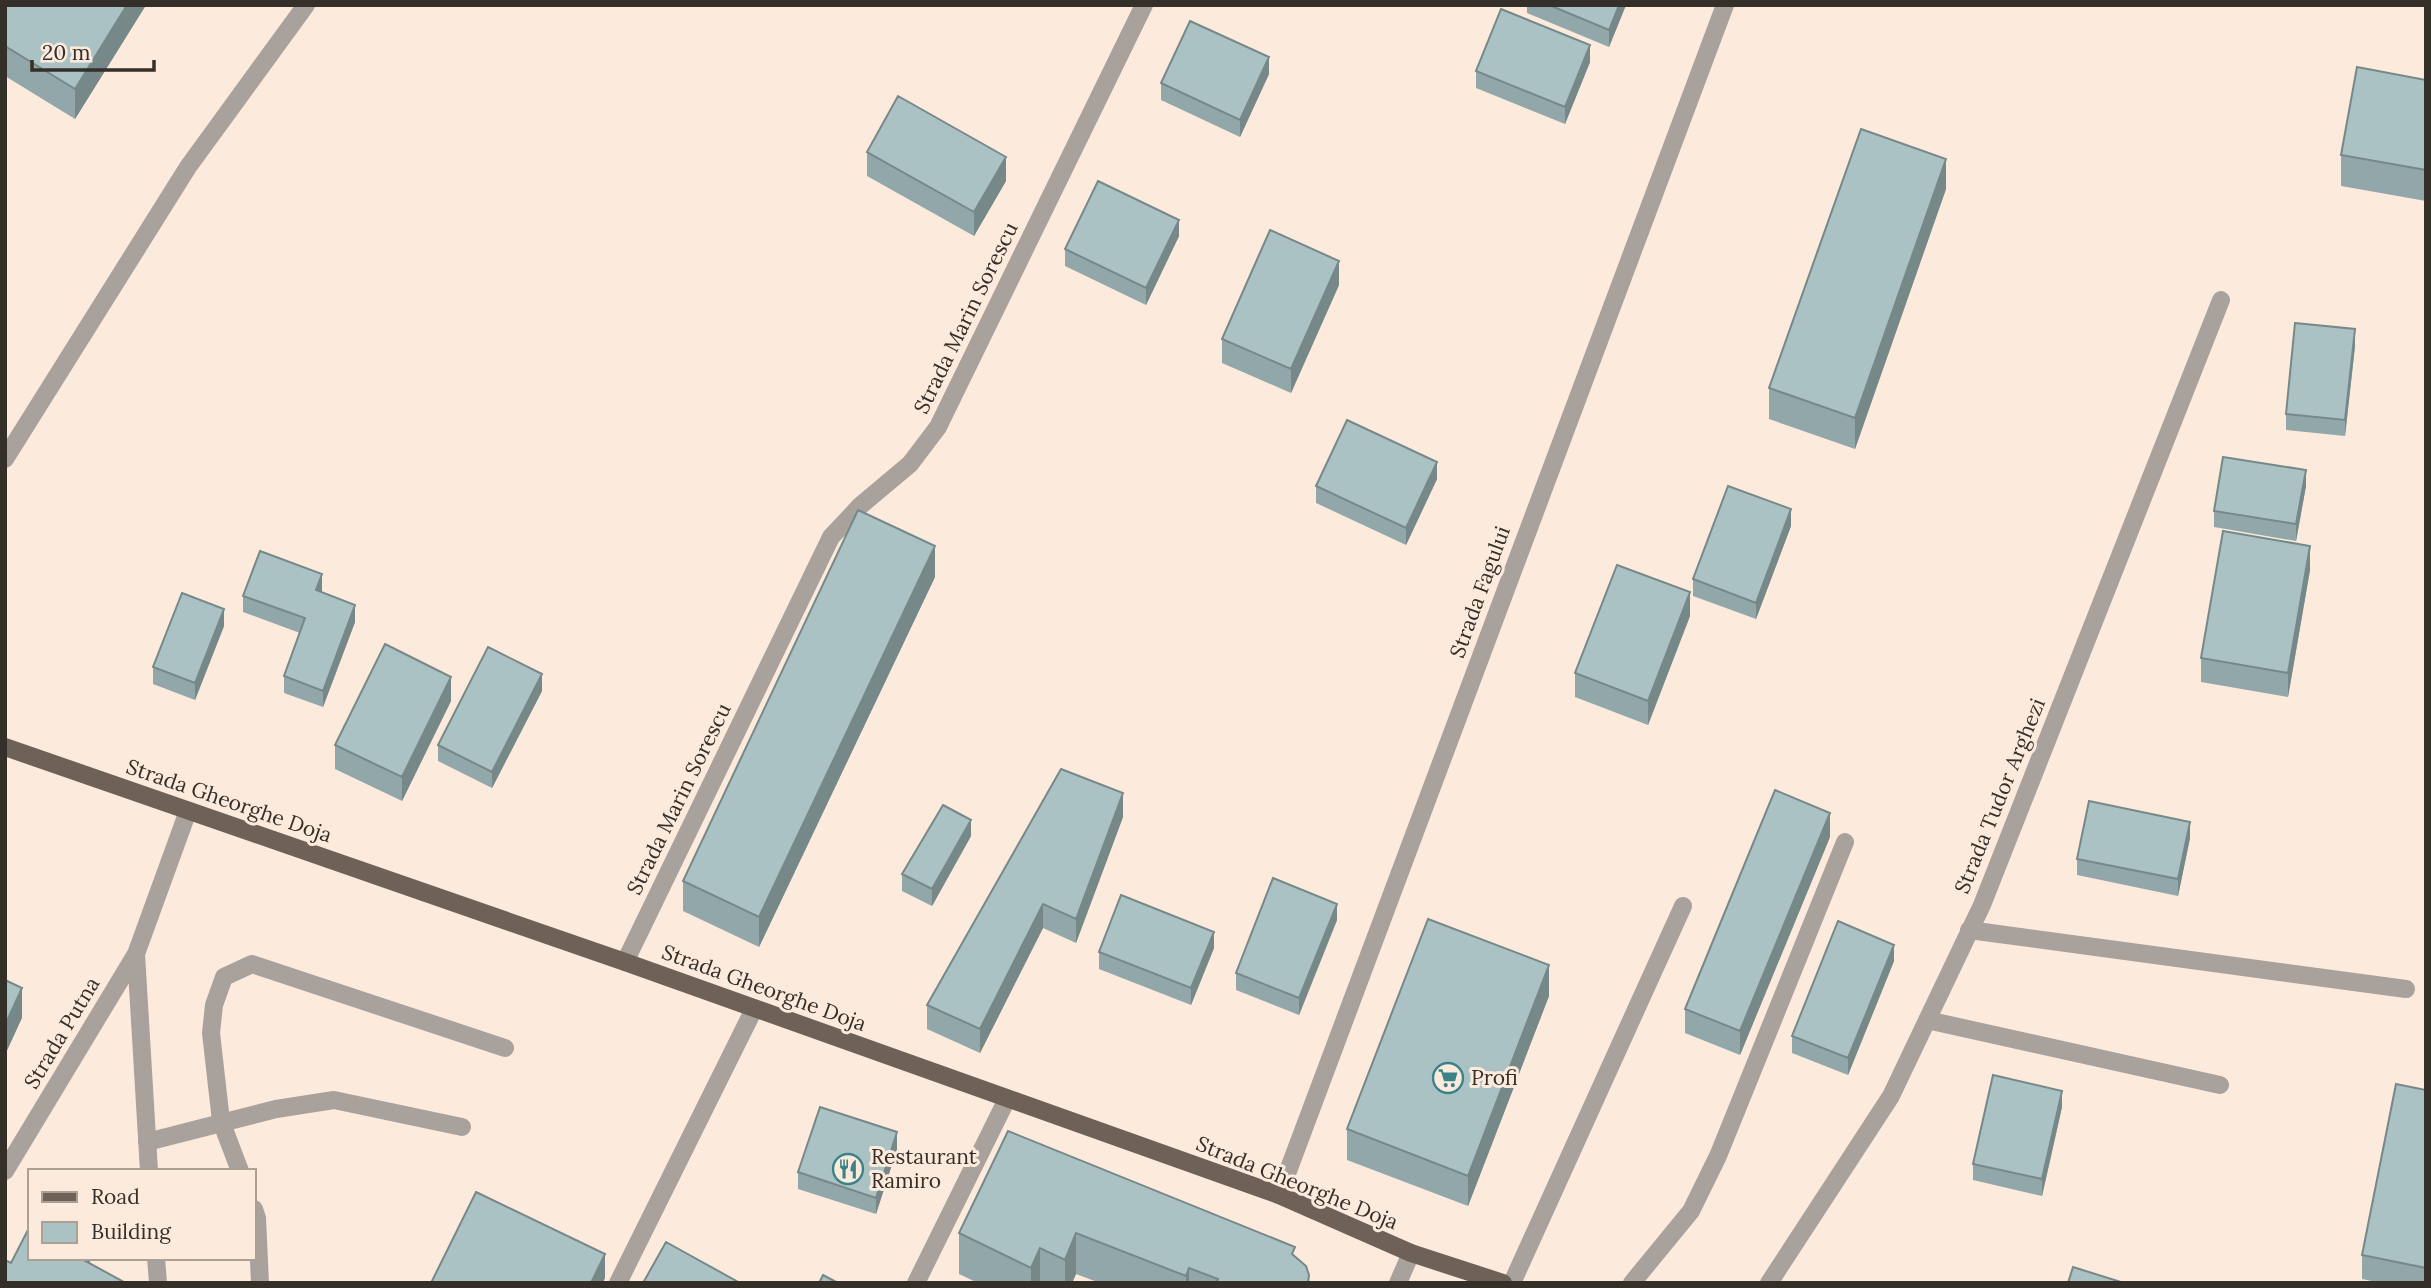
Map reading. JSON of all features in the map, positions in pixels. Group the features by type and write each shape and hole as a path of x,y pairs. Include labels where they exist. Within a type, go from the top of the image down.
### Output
{"main road":[{"name":"Strada Gheorghe Doja","path":"5,747 625,962 1279,1195 1411,1253 1503,1283"}],"street":[{"path":"5,459 188,167 306,5"},
{"name":"Strada Marin Sorescu","path":"625,962 831,537 860,506 910,464 938,427 1144,5"},
{"name":"Strada Fagului","path":"1279,1195 1725,5"},
{"name":"Strada Tudor Arghezi","path":"1769,1283 1891,1096 1982,905 2221,300"},
{"name":"Strada Putna","path":"5,1171 136,954 188,811"},
{"path":"1632,1283 1691,1212 1845,842"},
{"path":"1512,1283 1683,906"},
{"path":"1969,930 2406,989"},
{"name":"Strada Putna","path":"136,954 149,1169"},
{"path":"239,1169 221,1121 211,1033 214,1005 224,977 252,964 505,1048"},
{"path":"618,1283 754,1009"},
{"path":"1927,1020 2220,1085"},
{"path":"916,1283 1007,1099"},
{"path":"147,1142 221,1121 334,1100 462,1127"},
{"path":"256,1215 260,1283"},
{"path":"1398,1283 1411,1253"},
{"path":"156,1260 158,1283"}],"building":[{"path":"5,5 127,5 75,89 5,46"},
{"path":"1549,5 1619,5 1609,30"},
{"path":"1501,9 1590,45 1565,107 1476,71"},
{"path":"1190,21 1269,57 1240,120 1161,83"},
{"path":"2357,67 2426,80 2426,170 2341,155"},
{"path":"898,96 1006,157 974,212 867,152"},
{"path":"1861,129 1946,159 1855,418 1769,388"},
{"path":"1098,181 1179,220 1146,288 1065,249"},
{"path":"1270,230 1339,261 1291,369 1222,339"},
{"path":"2295,323 2355,329 2345,420 2286,414"},
{"path":"1347,420 1437,462 1406,528 1316,486"},
{"path":"2223,457 2306,470 2296,524 2214,511"},
{"path":"1728,486 1791,509 1756,603 1693,579"},
{"path":"858,510 935,546 759,917 683,881"},
{"path":"2223,531 2310,546 2288,673 2201,658"},
{"path":"260,551 322,574 316,590 355,605 323,691 284,676 305,618 243,596"},
{"path":"1617,565 1690,592 1648,701 1575,673"},
{"path":"182,593 224,609 195,683 153,667"},
{"path":"385,644 451,677 402,777 335,745"},
{"path":"488,647 542,674 492,772 438,745"},
{"path":"1061,769 1123,793 1076,919 1043,904 980,1029 927,1005"},
{"path":"1775,790 1830,813 1740,1031 1685,1009"},
{"path":"2089,801 2190,822 2178,879 2077,859"},
{"path":"943,805 971,820 932,889 902,874"},
{"path":"1273,878 1337,904 1299,998 1236,973"},
{"path":"1121,895 1214,932 1191,988 1099,952"},
{"name":"Profi","path":"1428,919 1549,965 1468,1176 1347,1129"},
{"path":"1838,921 1894,945 1848,1058 1792,1036"},
{"path":"5,980 22,988 5,1025"},
{"path":"1993,1075 2062,1091 2042,1179 1973,1164"},
{"path":"2396,1084 2426,1090 2426,1268 2362,1255"},
{"name":"Restaurant Ramiro","path":"820,1107 897,1132 876,1198 798,1172"},
{"path":"1008,1131 1295,1247 1292,1254 1306,1266 1308,1283 1216,1283 1218,1279 1189,1268 1186,1276 1076,1233 1065,1260 1040,1248 1031,1268 959,1233"},
{"path":"476,1192 605,1254 591,1283 431,1283"},
{"path":"28,1230 28,1260 84,1260 124,1283 5,1283 5,1260 11,1263"},
{"path":"666,1242 740,1283 643,1283"},
{"path":"2073,1267 2124,1283 2068,1283"},
{"path":"823,1275 838,1283 819,1283"}],"place":[{"name":"Profi","path":"1448,1078"},
{"name":"Restaurant Ramiro","path":"848,1169"}]}
